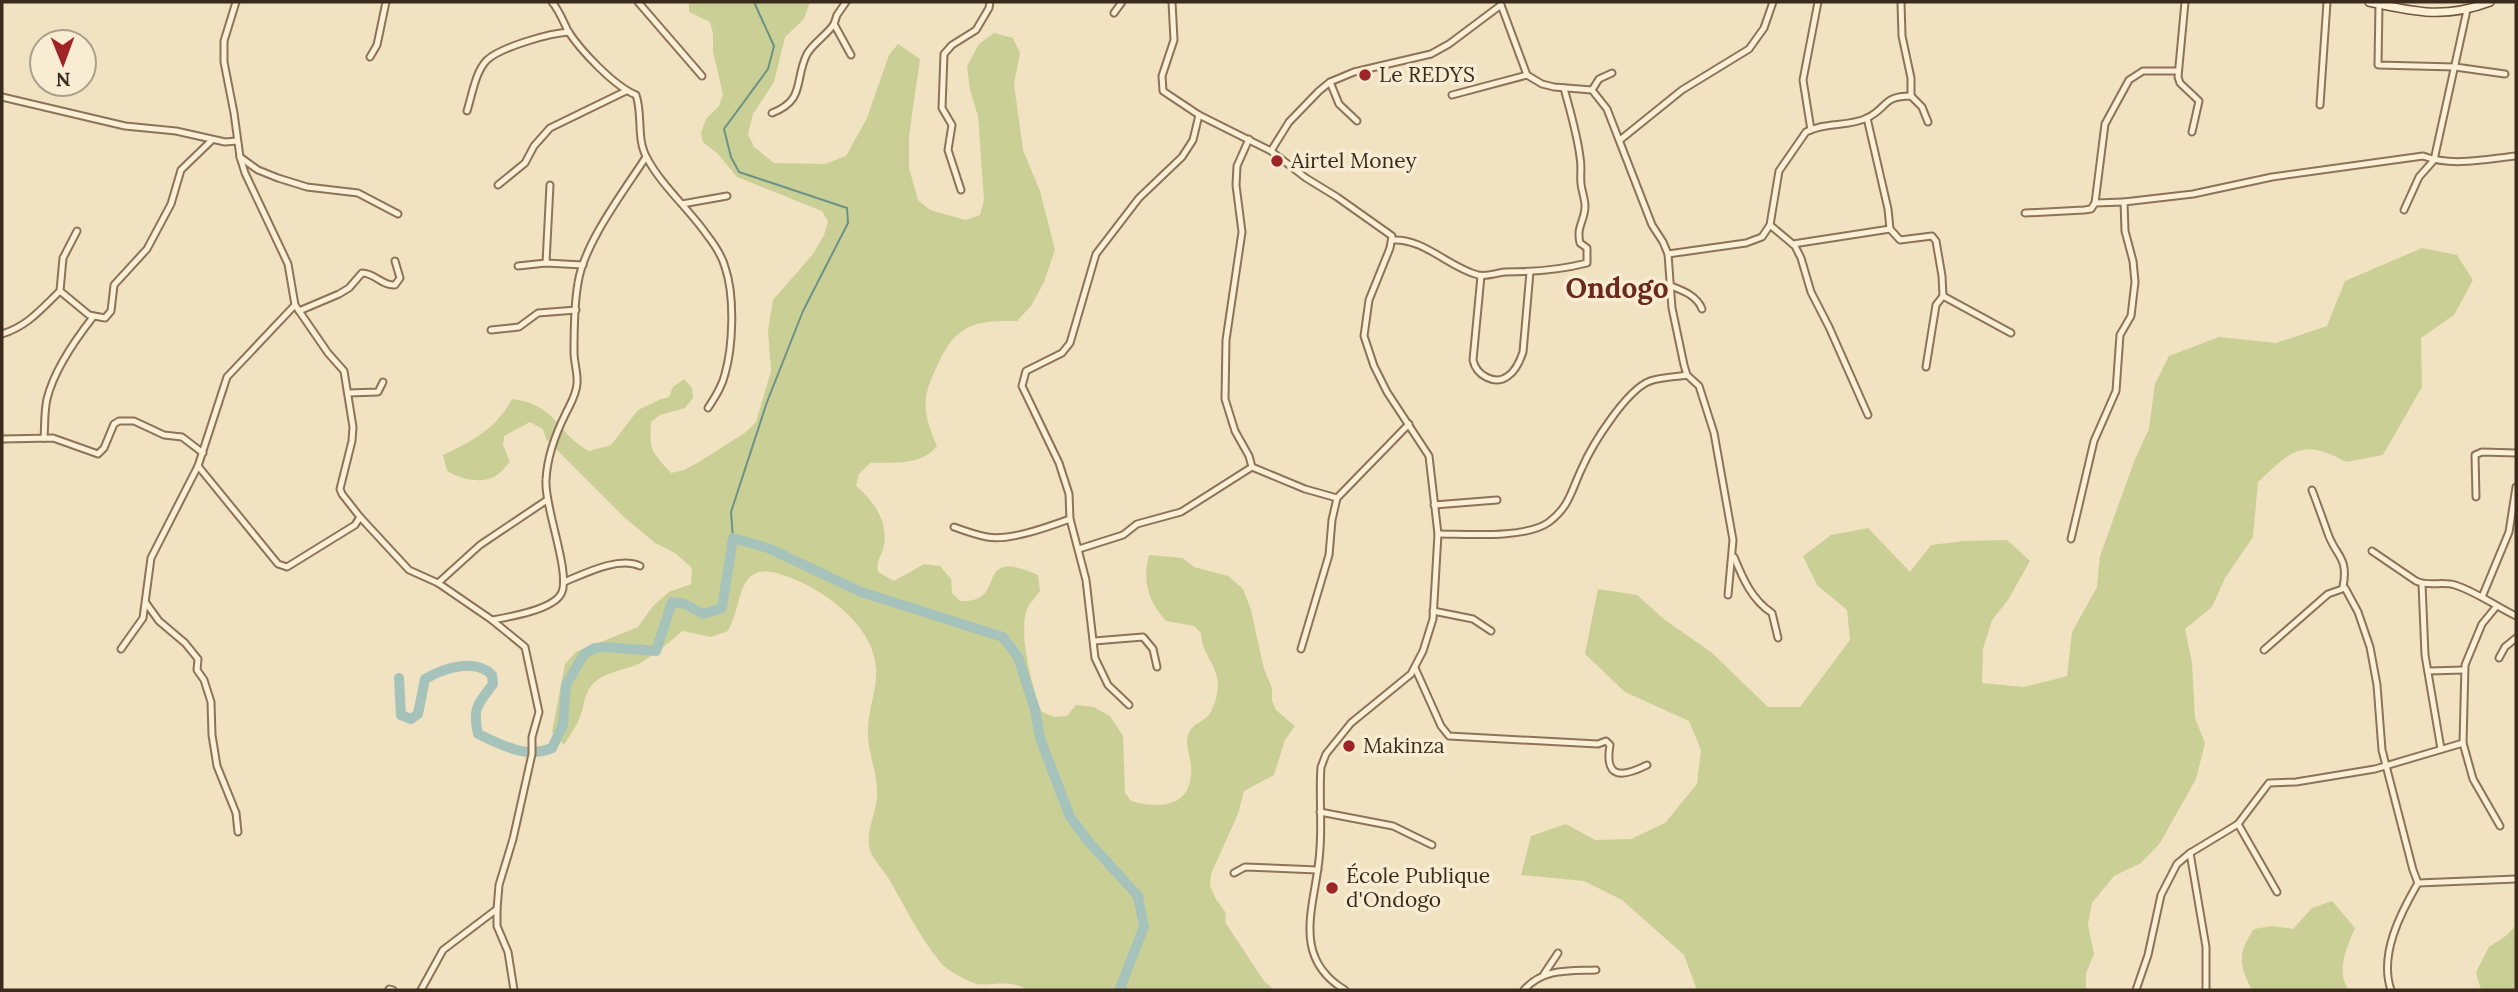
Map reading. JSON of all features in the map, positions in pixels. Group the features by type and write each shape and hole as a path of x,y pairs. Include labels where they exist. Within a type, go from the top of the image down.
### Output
{"street":[{"path":"236,2 224,51 240,157 288,264 295,305 328,353 344,371 353,427 340,489 342,494 409,570 438,583 492,620 525,647 539,712 532,737 533,754 499,886 497,909 497,926 508,953 514,990"},
{"path":"370,57 377,45 386,2"},
{"path":"552,2 569,32 583,49 626,91 636,95 646,157 718,252 725,267 731,323 726,373 708,408"},
{"path":"638,2 702,76"},
{"path":"772,113 785,108 793,101 809,50 828,33 846,2"},
{"path":"961,190 948,149 952,125 942,108 944,54 952,45 976,30 990,2"},
{"path":"1115,13 1122,2"},
{"path":"1172,2 1174,40 1164,68 1162,89 1199,115 1271,151 1306,178 1390,233 1392,240 1369,300 1364,336 1380,379 1429,456 1438,534 1430,633 1415,668 1404,681 1358,716 1326,754 1321,766 1318,870 1309,920 1311,947 1323,971 1345,990"},
{"path":"1620,140 1682,90 1749,49 1764,28 1773,2"},
{"path":"1811,130 1803,79 1818,2"},
{"path":"1901,2 1902,36 1911,78 1911,96"},
{"path":"2185,2 2177,71 2180,83 2199,101 2192,132"},
{"path":"2320,105 2327,2"},
{"path":"2369,2 2445,14 2490,2"},
{"path":"1501,3 1527,75 1542,84 1591,90 1607,109 1652,225 1668,254 1676,332 1687,375 1699,386 1710,415 1732,527 1733,555 1728,595"},
{"path":"1271,151 1289,122 1330,82 1354,72 1431,54 1497,10 1501,3"},
{"path":"2379,4 2378,65 2455,67 2505,74"},
{"path":"2404,210 2419,177 2434,160 2467,10"},
{"path":"834,24 851,55"},
{"path":"467,111 481,69 487,60 520,44 569,32"},
{"path":"2025,213 2091,209 2095,203 2105,124 2126,85 2137,72 2177,71"},
{"path":"1591,90 1599,79 1612,73"},
{"path":"1452,95 1527,75"},
{"path":"1330,82 1339,104 1357,121"},
{"path":"1392,240 1411,242 1463,270 1481,276 1587,263 1587,248 1580,243 1578,234 1578,225 1585,213 1581,160 1572,112 1564,88"},
{"path":"498,185 524,163 534,146 550,128 626,91"},
{"path":"1668,254 1746,243 1762,237 1770,225 1779,171 1811,130 1867,118 1888,100 1898,96 1911,96 1922,107 1928,122"},
{"path":"2,97 125,126 177,131 212,140 237,141"},
{"path":"1129,705 1108,685 1095,658 1079,549 1070,519 1069,494 1059,463 1022,386 1023,376 1026,371 1062,353 1070,344 1096,254 1139,198 1182,157 1193,140 1199,115"},
{"path":"1867,118 1890,229 1900,240 1932,236 1935,238 1943,296 1936,305 1926,367"},
{"path":"1249,139 1237,166 1236,185 1242,232 1226,340 1225,399 1235,431 1252,467"},
{"path":"61,291 81,310 93,317 105,318 111,311 114,285 147,249 171,204 181,170 212,140"},
{"path":"2095,203 2193,194 2272,177 2423,156 2434,160 2466,161 2516,156"},
{"path":"240,157 258,170 278,178 307,187 358,193 398,214"},
{"path":"492,620 549,605 562,593 564,582 545,481 548,461 565,415 574,399 577,384 573,356 578,281 604,221 646,157"},
{"path":"546,263 551,185"},
{"path":"682,204 727,196"},
{"path":"2071,539 2094,441 2116,391 2120,335 2131,316 2136,282 2125,231 2124,202"},
{"path":"1770,225 1793,244 1801,258 1811,292 1868,415"},
{"path":"1793,244 1890,229"},
{"path":"2,334 29,322 61,291 63,258 76,231"},
{"path":"299,311 349,288 362,273 395,285 400,278 395,261"},
{"path":"518,266 546,263 583,265"},
{"path":"1481,276 1473,360 1475,366 1488,378 1500,380 1508,377 1523,352 1530,272"},
{"path":"1671,286 1693,295 1699,300 1702,309"},
{"path":"1943,296 2011,333"},
{"path":"121,649 139,626 146,603 151,558 198,466 227,377 295,305"},
{"path":"491,330 519,327 538,313 576,310"},
{"path":"44,438 47,400 52,383 73,345 93,317"},
{"path":"1438,534 1531,530 1549,522 1568,503 1590,452 1619,408 1638,388 1650,381 1687,375"},
{"path":"348,393 379,392 383,382"},
{"path":"2,439 53,438 98,454 104,448 114,424 126,420 142,423 163,435 182,436 203,453"},
{"path":"1301,649 1329,555 1337,498 1409,424"},
{"path":"2476,497 2475,455 2482,452 2516,453"},
{"path":"1236,477 1246,468 1249,456"},
{"path":"198,466 278,564 287,567 355,525 360,517"},
{"path":"1079,549 1123,535 1137,524 1181,512 1252,467"},
{"path":"1252,467 1305,489 1337,498"},
{"path":"2483,597 2509,532 2516,487"},
{"path":"2312,490 2327,532 2342,556 2346,573 2343,587 2358,612 2370,647 2377,685 2379,732 2418,883"},
{"path":"438,583 480,545 547,500"},
{"path":"1434,505 1497,500"},
{"path":"954,527 999,538 1027,533 1070,519"},
{"path":"2372,551 2422,584 2454,584 2516,616"},
{"path":"1733,555 1744,581 1759,605 1772,613 1778,638"},
{"path":"564,582 624,563 640,566"},
{"path":"2422,584 2428,671 2441,749"},
{"path":"2264,650 2328,594 2343,587"},
{"path":"146,603 159,621 185,643 198,659 197,670 204,680 211,702 217,766 236,813 238,832"},
{"path":"2496,607 2482,624 2464,670 2463,743 2473,779 2500,826"},
{"path":"1433,611 1473,619 1491,631"},
{"path":"1094,641 1143,637 1153,649 1157,667"},
{"path":"2499,658 2505,647 2516,638"},
{"path":"1415,668 1441,726 1449,736 1598,744 1606,741 1610,745 1610,766 1617,773 1629,774 1647,765"},
{"path":"2428,671 2464,670"},
{"path":"2136,990 2148,955 2161,895 2177,864 2238,824 2269,783 2296,782 2386,766 2463,743"},
{"path":"1321,812 1393,826 1432,845"},
{"path":"2238,824 2277,892"},
{"path":"2190,853 2206,947 2206,990"},
{"path":"1234,873 1245,867 1318,870"},
{"path":"2418,883 2516,879"},
{"path":"2391,990 2386,975 2387,956 2404,908 2418,883"},
{"path":"421,990 443,950 497,909"},
{"path":"1544,974 1558,953"},
{"path":"1524,990 1535,978 1544,974 1596,970"}],"green space":[{"path":"689,2 810,2 804,19 785,37 774,82 753,114 748,134 754,147 774,163 825,164 846,156 867,118 889,55 898,44 920,59 909,136 909,168 918,200 930,210 966,220 980,215 984,200 978,116 970,90 967,66 979,44 994,33 1013,38 1020,53 1014,84 1023,150 1040,191 1055,250 1044,282 1031,306 1017,321 976,324 959,333 945,350 926,396 928,423 937,446 915,460 870,463 859,474 856,486 874,505 884,528 884,545 878,561 878,572 894,581 924,564 940,566 951,579 952,593 960,601 981,597 999,569 1005,567 1038,575 1040,591 1027,609 1024,632 1030,675 1042,712 1055,717 1067,716 1076,705 1094,707 1110,716 1123,736 1125,793 1131,801 1154,805 1174,802 1182,797 1187,789 1191,779 1188,737 1193,727 1211,712 1218,684 1201,633 1194,626 1166,621 1155,606 1147,582 1149,555 1183,558 1194,567 1228,576 1243,589 1251,610 1264,669 1272,688 1272,700 1276,710 1295,726 1285,740 1274,775 1244,791 1238,814 1211,874 1210,886 1226,913 1225,922 1264,981 1274,990 1028,990 1013,984 977,984 944,966 924,940 870,848 869,834 877,798 868,738 876,675 873,651 866,636 843,609 813,588 783,575 756,573 749,578 728,631 711,637 682,631 644,661 596,681 585,697 579,720 564,745 552,732 565,664 576,652 638,627 653,606 669,592 691,584 692,568 675,553 655,543 624,517 546,439 543,429 530,422 504,436 503,445 510,462 491,478 471,480 452,474 447,471 443,455 491,426 512,399 527,402 548,413 578,444 589,451 611,445 638,410 669,397 673,387 684,379 692,388 693,398 685,408 660,415 651,422 651,445 671,473 699,462 746,432 756,422 771,371 768,330 773,300 813,254 824,235 828,221 822,211 737,177 718,154 703,142 701,133 706,119 719,106 723,94 713,52 710,22 689,12"},
{"path":"2422,248 2457,255 2473,280 2454,315 2421,338 2422,387 2383,455 2346,462 2318,450 2298,451 2279,462 2258,482 2253,537 2225,578 2212,607 2185,629 2192,663 2195,718 2205,743 2196,779 2160,843 2141,863 2114,876 2092,903 2088,925 2094,954 2086,973 2086,990 1697,990 1684,955 1622,900 1584,881 1521,875 1531,836 1566,824 1595,840 1631,839 1665,823 1697,784 1701,750 1689,721 1625,692 1585,654 1598,589 1637,595 1665,620 1711,652 1768,707 1800,707 1850,640 1847,610 1817,585 1803,556 1831,535 1868,528 1910,572 1931,545 2007,540 2030,561 2008,600 1992,620 1983,649 1982,683 2024,687 2067,676 2072,632 2097,587 2100,556 2135,459 2149,429 2155,384 2169,356 2219,337 2276,343 2327,326 2345,281"},
{"path":"2332,901 2355,928 2343,968 2343,976 2349,990 2252,990 2242,966 2242,952 2254,929 2272,926 2293,929 2312,908"},
{"path":"2516,925 2516,990 2481,990 2476,972 2489,947"}],"waterway":[{"path":"733,538 731,512 767,402 803,311 848,223 847,208 739,172 731,157 724,129 768,69 774,46 754,2"},
{"path":"399,678 401,715 411,719 418,714 425,679 459,666 485,670 492,675 493,684 476,712 478,734 523,751 552,748 563,725 566,685 584,654 595,648 606,647 656,651 672,602 685,604 703,614 722,608 733,538 768,548 861,592 1003,637 1018,657 1035,710 1040,738 1070,817 1138,896 1144,927 1120,988 1122,990"}],"place":[{"name":"Le REDYS","path":"1365,75"},
{"name":"Airtel Money","path":"1277,161"},
{"name":"Makinza","path":"1349,746"},
{"name":"École Publique d'Ondogo","path":"1332,888"}],"district":[{"name":"Ondogo","path":"1617,288"}]}
